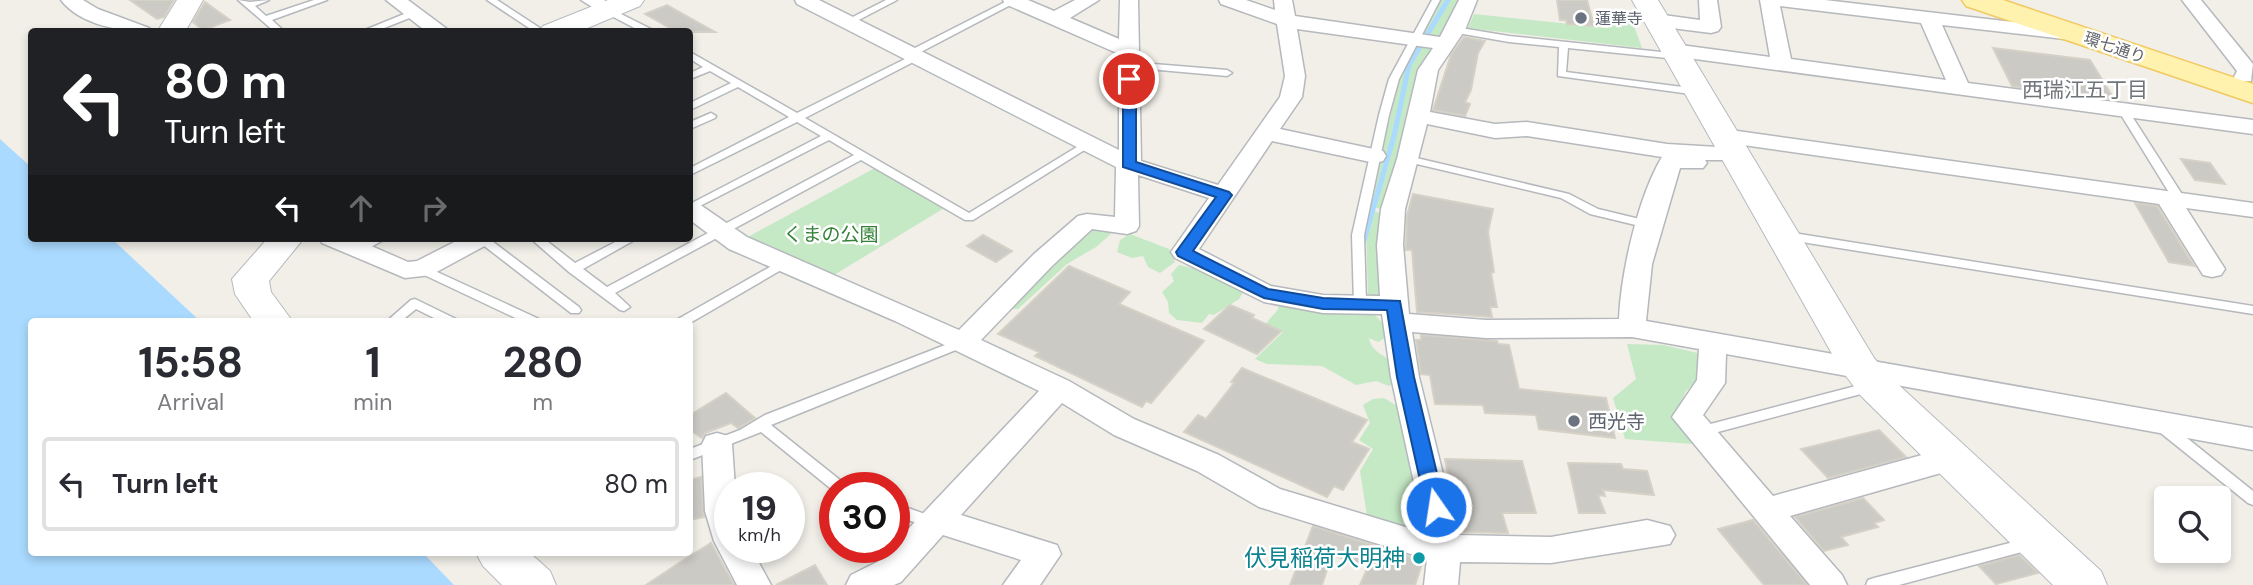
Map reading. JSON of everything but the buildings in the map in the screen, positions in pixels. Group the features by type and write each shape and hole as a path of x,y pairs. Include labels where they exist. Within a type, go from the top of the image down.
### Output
{"main road":[{"name":"環七通り","path":"1976,0 2076,34 2248,73"},
{"name":"環七通り","path":"2013,0 2248,73"}],"street":[{"path":"70,0 91,13 131,28"},
{"path":"173,28 190,0"},
{"path":"395,0 435,28"},
{"path":"804,0 1128,164 1224,195"},
{"path":"1055,19 1090,0"},
{"path":"963,342 1043,260 1087,221 1127,226 1130,158 1129,0"},
{"path":"1228,0 1415,38 1450,37"},
{"path":"1441,585 1445,548 1405,377 1390,245 1393,209 1408,159 1428,70 1450,37 1468,0"},
{"path":"1663,31 1712,27 1708,0"},
{"path":"1769,0 1782,66"},
{"path":"1775,0 2076,34"},
{"path":"2191,0 2248,73"},
{"path":"1019,1 1129,58"},
{"path":"560,28 610,3"},
{"path":"1284,10 1295,76 1291,97 1184,252 1264,293 1323,304 1360,303 1396,313 1486,329 1632,328 1713,342 1867,377 2157,421 2253,439"},
{"path":"1929,18 1961,90"},
{"path":"1663,31 1782,66 2253,128"},
{"path":"1663,31 1867,377 2084,585"},
{"path":"1418,116 1495,131 1527,129 1667,151 1733,153 2173,198 2253,210"},
{"path":"1266,133 1375,156"},
{"path":"1632,328 1632,310 1648,224 1671,160 1733,153"},
{"path":"2173,198 2212,269"},
{"path":"693,210 738,243 963,342 1059,388 1124,427 1208,463 1270,498 1418,545 1445,548 1551,550 1647,533 1659,535"},
{"path":"271,318 253,294 250,279 283,242"},
{"path":"341,242 405,270 422,269 473,242"},
{"path":"1713,342 1711,383 1699,396 1687,417 1830,585"},
{"path":"863,585 889,572 1059,388"},
{"path":"703,449 714,487"},
{"path":"1766,510 1951,459"},
{"path":"935,522 1045,554 1020,585"},
{"path":"502,556 533,585"},
{"path":"742,563 754,585"}],"lane":[{"path":"246,3 265,0"},
{"path":"265,19 323,0"},
{"path":"491,0 536,28"},
{"path":"848,22 893,0"},
{"path":"1360,303 1358,235 1394,79 1436,0"},
{"path":"693,170 1019,1"},
{"path":"246,3 276,28"},
{"path":"610,3 618,13 643,28"},
{"path":"375,28 414,13"},
{"path":"1450,37 1564,44 1663,31"},
{"path":"1564,44 1561,74 1698,92"},
{"path":"693,57 969,218 1089,144"},
{"path":"1129,58 1227,73"},
{"path":"693,75 710,67"},
{"path":"693,106 738,83"},
{"path":"2123,110 2173,198"},
{"path":"693,125 711,116"},
{"path":"693,206 829,136"},
{"path":"606,293 862,155"},
{"path":"1408,159 1565,196 1594,212 1648,224"},
{"path":"1781,235 2253,310"},
{"path":"358,249 373,242"},
{"path":"485,242 575,310"},
{"path":"540,242 624,307"},
{"path":"573,269 624,242"},
{"path":"689,318 785,263"},
{"path":"422,269 526,318"},
{"path":"397,318 415,303 444,318"},
{"path":"703,449 764,426 770,419 947,346 963,342"},
{"path":"1699,432 1867,377"},
{"path":"2157,421 2253,499"},
{"path":"764,426 820,472"},
{"path":"910,514 935,522"},
{"path":"1874,585 2038,541"}],"green space":[{"path":"1439,0 1460,0 1387,210 1367,206 1404,64"},
{"path":"1474,14 1608,28 1606,16 1631,18 1642,48 1468,28"},
{"name":"くまの公園","path":"875,168 946,207 829,278 744,239"},
{"path":"1371,211 1382,213 1381,295 1368,296 1366,230"},
{"path":"1089,225 1111,227 1113,232 1096,247 1067,264 1018,309 1010,309"},
{"path":"1130,234 1169,249 1175,262 1160,273 1148,267 1143,256 1132,258 1117,252 1120,240"},
{"path":"1179,265 1250,282 1239,299 1214,315 1209,314 1202,323 1177,320 1169,313 1168,302 1162,292 1174,281 1171,274"},
{"path":"1278,297 1367,306 1384,325 1387,337 1378,342 1369,338 1370,343 1392,363 1399,380 1389,386 1376,381 1356,385 1322,366 1267,364 1255,359 1283,332 1266,324 1278,309"},
{"path":"1627,344 1663,345 1702,354 1702,376 1686,391 1674,418 1693,444 1625,439 1613,398 1636,379"},
{"path":"1384,398 1407,412 1432,529 1423,536 1368,522 1360,471 1373,449 1359,440 1370,423 1363,405 1373,399"}],"water":[{"path":"0,139 28,164 28,242 115,242 197,318 28,318 28,556 426,556 454,585 0,585"}],"waterway":[{"path":"1363,244 1394,136 1409,65 1448,0"}],"place":[{"name":"蓮華寺","path":"1581,18"},
{"name":"西光寺","path":"1574,421"},
{"name":"伏見稲荷大明神","path":"1419,558"}],"district":[{"name":"西瑞江五丁目","path":"2085,90"}],"route":[{"path":"1129,79 1128,164 1224,195 1184,252 1243,285 1264,293 1323,304 1394,305 1405,377 1436,507"}]}
